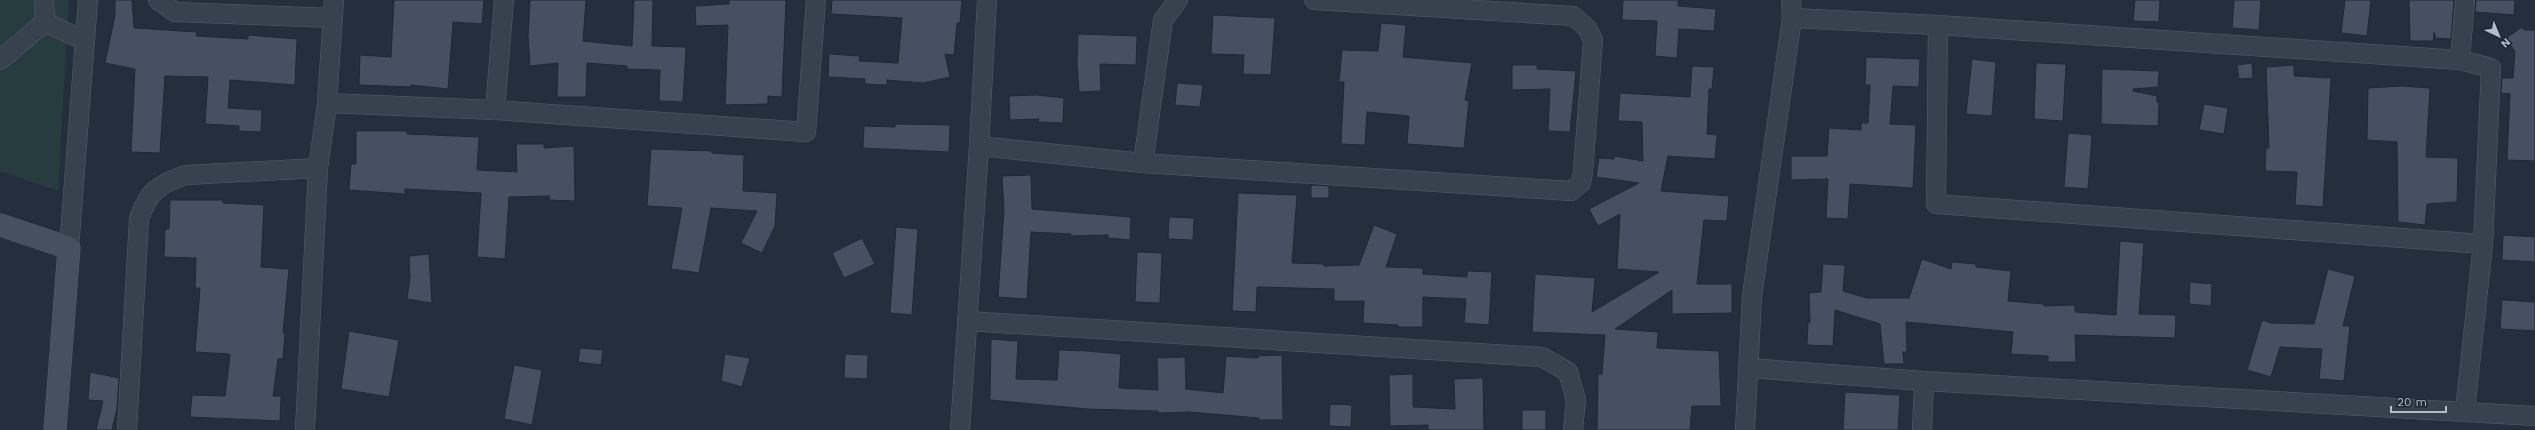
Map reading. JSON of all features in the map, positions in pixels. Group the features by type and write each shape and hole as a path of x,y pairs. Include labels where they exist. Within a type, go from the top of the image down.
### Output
{"street":[{"path":"44,0 45,22"},
{"path":"55,430 88,0"},
{"path":"158,0 175,12 333,9 327,103 318,168 305,430"},
{"path":"495,110 504,0"},
{"path":"327,103 495,110 806,132 816,0"},
{"path":"960,430 980,146 987,0"},
{"path":"1143,163 1162,20 1178,0"},
{"path":"980,146 1143,163 1571,191 1581,183 1584,172 1592,40 1587,28 1573,16 1314,0"},
{"path":"2460,60 2465,0"},
{"path":"1745,430 1752,296 1791,9 1938,24 2460,60 2491,68 2483,244 2465,411"},
{"path":"45,22 85,41"},
{"path":"0,60 45,22"},
{"path":"1938,24 1936,204 2483,244"},
{"path":"127,430 139,219 148,198 165,182 186,175 318,168"},
{"path":"0,225 69,248"},
{"path":"967,321 1542,357 1568,372 1576,400 1574,430"},
{"path":"1749,368 1924,381 2535,416"},
{"path":"1922,430 1924,381"}],"green space":[{"path":"0,0 69,0 58,191 0,171"}],"building":[{"path":"115,0 132,0 134,28 197,32 196,36 248,39 248,35 297,39 295,85 230,80 228,108 262,110 261,132 239,131 239,126 205,124 208,77 165,76 160,153 131,152 135,69 105,63 115,15"},
{"path":"394,0 484,0 482,24 453,22 448,89 411,85 411,87 359,85 360,55 391,57"},
{"path":"530,0 586,0 583,41 632,46 634,0 653,0 652,46 686,47 683,102 659,101 660,70 627,69 627,66 587,63 586,97 557,97 558,63 530,66 528,37"},
{"path":"729,0 786,0 782,97 768,96 768,104 725,105 728,25 696,26 695,6 729,4"},
{"path":"832,0 962,0 960,23 957,23 954,55 945,54 950,77 923,83 887,80 887,85 865,84 865,79 828,77 829,54 860,56 859,61 898,63 902,18 831,14"},
{"path":"1623,0 1678,0 1678,6 1716,9 1714,31 1679,29 1677,58 1655,56 1657,21 1622,20"},
{"path":"2135,0 2160,0 2159,22 2133,21"},
{"path":"2234,0 2261,0 2259,30 2232,28"},
{"path":"2345,0 2371,0 2367,36 2341,33"},
{"path":"2409,0 2454,0 2451,39 2436,38 2434,32 2433,41 2410,41"},
{"path":"2476,0 2515,0 2514,15 2475,12"},
{"path":"1213,15 1275,18 1271,75 1243,74 1244,55 1211,54"},
{"path":"1381,23 1406,25 1403,57 1472,63 1465,100 1469,101 1464,148 1407,144 1409,116 1367,112 1365,145 1341,144 1344,82 1339,82 1342,50 1378,51"},
{"path":"2522,27 2524,30 2535,30 2535,161 2507,160 2510,94 2501,93 2502,78 2513,78 2515,51 2505,39"},
{"path":"1078,34 1137,36 1136,65 1100,64 1101,91 1079,92 1077,63"},
{"path":"1866,57 1920,59 1919,87 1893,86 1890,124 1916,125 1913,188 1850,184 1848,219 1826,218 1828,179 1791,180 1791,156 1827,156 1829,128 1861,130 1861,123 1868,123 1870,85 1865,85"},
{"path":"1972,59 1996,62 1992,116 1966,114"},
{"path":"2036,63 2066,64 2063,121 2034,119"},
{"path":"2252,63 2253,78 2239,79 2237,65"},
{"path":"1512,65 1537,65 1537,69 1576,71 1570,132 1548,131 1550,89 1512,90"},
{"path":"2294,65 2294,76 2331,78 2323,207 2295,205 2297,172 2265,171 2266,148 2269,148 2266,67"},
{"path":"1692,66 1714,67 1712,89 1709,89 1707,134 1717,135 1715,159 1668,156 1661,191 1729,196 1727,221 1704,220 1697,284 1732,284 1732,313 1672,314 1672,290 1615,329 1658,332 1657,348 1719,351 1721,406 1692,406 1690,430 1597,430 1598,374 1602,374 1605,335 1532,332 1535,274 1595,278 1592,312 1659,272 1617,269 1620,214 1598,226 1589,209 1639,183 1596,177 1599,158 1614,159 1614,156 1643,161 1642,122 1618,121 1620,93 1690,97"},
{"path":"2102,69 2159,71 2158,87 2133,89 2133,91 2157,96 2157,102 2159,103 2158,126 2101,124"},
{"path":"1177,83 1203,85 1200,107 1175,105"},
{"path":"2402,86 2430,88 2426,157 2458,158 2457,202 2427,204 2425,225 2398,222 2397,142 2367,140 2368,88"},
{"path":"1037,95 1064,98 1063,123 1038,122 1039,119 1010,120 1009,96"},
{"path":"2204,104 2228,108 2224,134 2199,130"},
{"path":"895,124 950,125 949,152 863,148 864,126 895,127"},
{"path":"356,131 407,131 407,134 479,137 477,170 517,172 516,144 544,144 544,148 574,146 575,201 549,200 549,196 509,197 505,259 477,257 481,193 405,189 405,194 349,190 351,164 356,164"},
{"path":"2068,133 2092,135 2088,189 2064,187"},
{"path":"651,149 712,151 712,153 744,155 743,191 777,193 775,226 762,253 741,243 757,211 711,208 699,273 671,269 682,208 647,206"},
{"path":"1031,175 1032,209 1131,217 1130,240 1108,238 1108,235 1071,236 1071,234 1031,232 1027,299 998,297 1004,209 1002,176"},
{"path":"1311,185 1329,186 1329,198 1311,198"},
{"path":"1238,193 1297,195 1292,263 1324,264 1324,266 1359,265 1374,225 1397,234 1386,267 1423,268 1423,274 1467,277 1467,271 1492,272 1489,325 1464,323 1466,299 1423,297 1423,327 1398,327 1398,325 1363,323 1364,301 1334,301 1334,289 1257,287 1256,312 1232,311"},
{"path":"170,200 223,200 223,203 264,205 261,267 289,269 283,333 285,333 283,359 278,359 273,396 281,396 280,421 190,417 192,395 225,396 230,356 229,354 195,352 200,288 195,288 196,258 164,257 165,229 169,229"},
{"path":"1169,217 1194,218 1193,240 1168,239"},
{"path":"896,227 918,229 912,315 890,313"},
{"path":"2503,235 2535,237 2535,262 2502,260"},
{"path":"862,238 875,264 844,278 832,253"},
{"path":"2120,241 2144,243 2139,314 2176,315 2175,338 2075,335 2076,362 2048,362 2048,356 2011,354 2013,332 1906,322 1907,352 1903,352 1904,364 1884,364 1880,324 1835,310 1833,346 1807,345 1808,322 1810,322 1809,293 1821,292 1823,264 1845,265 1843,291 1867,298 1909,298 1922,259 1951,269 1952,262 1976,264 1976,267 2011,271 2008,301 2044,304 2044,306 2075,305 2075,312 2116,315"},
{"path":"1137,252 1162,253 1160,303 1135,302"},
{"path":"429,254 432,303 407,299 410,277 409,256"},
{"path":"2328,269 2355,276 2343,326 2350,326 2344,381 2319,379 2322,349 2280,347 2271,377 2247,370 2262,320 2271,323 2314,324"},
{"path":"2190,282 2212,284 2211,306 2189,304"},
{"path":"2502,300 2535,302 2535,331 2500,329"},
{"path":"349,331 399,340 389,397 341,389"},
{"path":"991,339 1018,341 1016,379 1057,380 1059,350 1121,354 1119,388 1158,390 1157,358 1185,357 1186,389 1223,393 1226,356 1258,358 1258,356 1282,355 1283,420 1259,420 1259,418 1189,412 1158,413 1158,411 1087,409 990,400"},
{"path":"580,348 603,350 601,365 578,362"},
{"path":"725,354 750,358 742,387 721,381"},
{"path":"845,354 868,355 867,379 844,378"},
{"path":"514,365 542,370 532,425 504,419"},
{"path":"90,372 119,378 117,409 112,430 96,430 103,401 88,400"},
{"path":"1413,374 1413,407 1455,409 1454,379 1483,378 1484,430 1428,430 1428,425 1390,426 1389,375"},
{"path":"1845,392 1900,395 1898,430 1843,430"},
{"path":"1330,404 1352,405 1351,427 1329,426"},
{"path":"1522,410 1546,410 1546,430 1522,430"}]}
